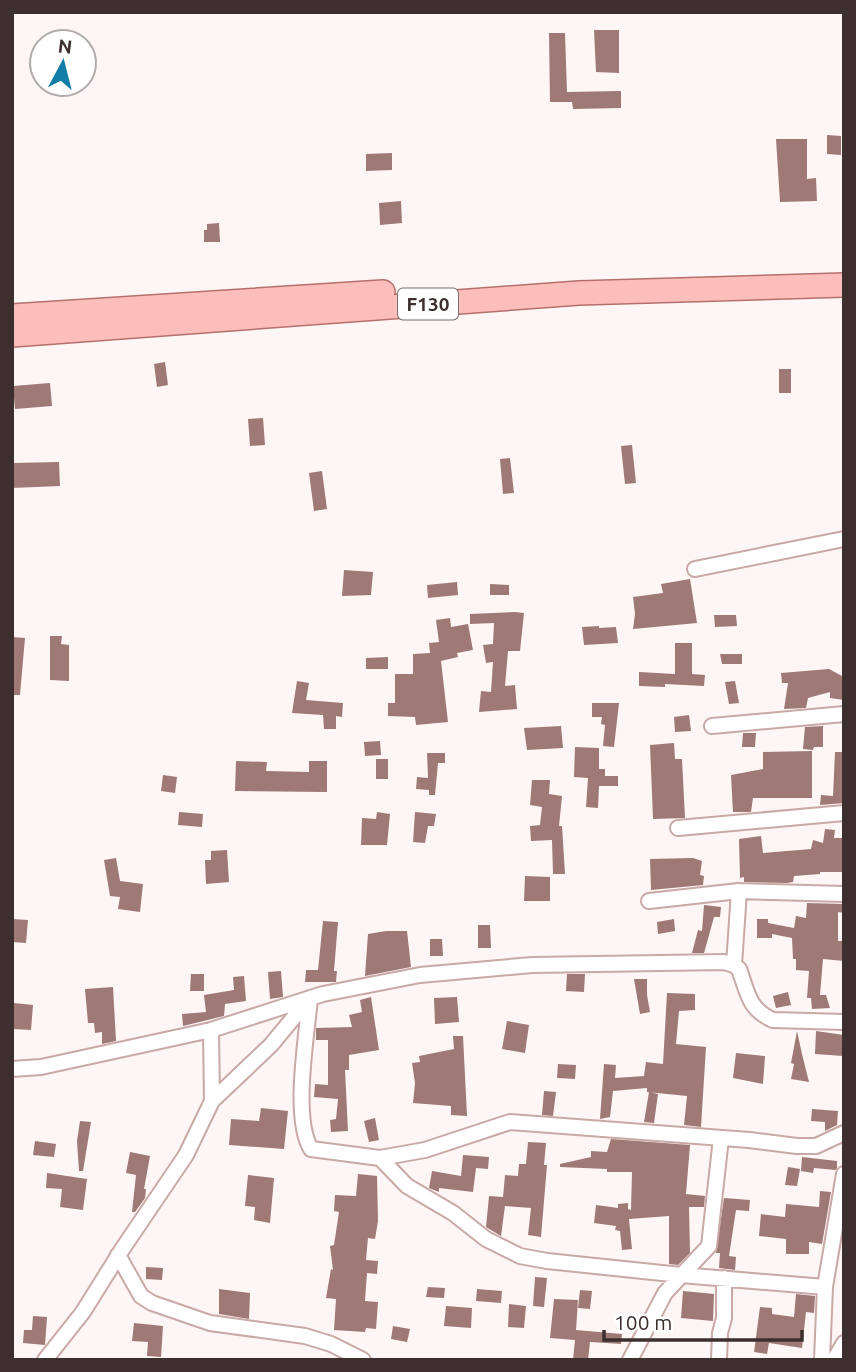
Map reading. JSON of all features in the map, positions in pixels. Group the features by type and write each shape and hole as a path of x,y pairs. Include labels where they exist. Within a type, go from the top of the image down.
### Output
{"main road":[{"name":"F130","path":"12,316 575,279 844,270"},
{"name":"F130","path":"12,335 579,293 844,285"}],"street":[{"path":"695,569 844,539"},
{"path":"712,726 844,714"},
{"path":"677,828 844,813"},
{"path":"734,965 739,891"},
{"path":"649,901 739,891 844,894"},
{"path":"12,1069 41,1067 211,1030 310,998 420,975 532,965 724,962 739,969 754,1009 763,1016 773,1020 844,1022"},
{"path":"45,1360 83,1312 186,1155 212,1101 271,1045 310,998"},
{"path":"310,998 302,1093 304,1137 311,1149 380,1158 425,1150 510,1122 797,1146 816,1146 844,1133"},
{"path":"211,1030 212,1101"},
{"path":"630,1360 665,1293 709,1246 721,1138"},
{"path":"380,1158 407,1186 453,1213 486,1239 520,1256 681,1275 825,1287"},
{"path":"822,1360 825,1287 844,1174"},
{"path":"830,1255 844,1240"},
{"path":"118,1255 141,1296 152,1303 210,1323 305,1336 331,1344 363,1360"},
{"path":"719,1360 720,1333 724,1318 724,1278"},
{"path":"834,1360 844,1343"}],"building":[{"path":"594,30 619,30 619,73 596,72"},
{"path":"549,33 565,33 567,92 621,91 621,108 573,109 572,102 550,102"},
{"path":"827,135 841,136 841,155 827,154"},
{"path":"776,139 807,139 807,179 816,178 817,201 780,202"},
{"path":"392,153 392,170 366,171 366,154"},
{"path":"401,201 402,223 380,225 379,203"},
{"path":"219,223 220,242 204,242 207,224"},
{"path":"165,362 168,385 157,387 154,364"},
{"path":"779,369 791,369 791,393 779,393"},
{"path":"50,383 52,406 15,409 13,386"},
{"path":"263,418 265,445 250,446 248,419"},
{"path":"632,445 636,483 625,484 621,446"},
{"path":"510,458 514,493 503,494 500,459"},
{"path":"59,462 60,486 12,488 12,463"},
{"path":"322,471 327,509 314,511 309,473"},
{"path":"344,570 373,572 371,595 342,596"},
{"path":"690,579 697,623 633,629 633,597 663,593 661,584"},
{"path":"457,582 458,595 428,598 427,585"},
{"path":"490,584 509,585 509,595 490,595"},
{"path":"524,613 520,651 508,651 505,686 515,685 517,709 479,712 481,691 491,692 493,662 486,663 483,645 493,644 494,623 470,624 470,614"},
{"path":"714,615 736,615 737,626 715,627"},
{"path":"450,618 451,627 468,624 473,650 457,653 458,657 441,661 448,722 416,725 415,717 388,716 388,703 395,703 395,674 413,674 413,654 430,653 429,643 439,642 436,620"},
{"path":"582,627 616,627 618,643 584,645"},
{"path":"50,636 62,636 61,644 69,645 69,681 50,680"},
{"path":"12,637 25,638 20,695 12,695"},
{"path":"675,643 692,643 692,674 705,675 704,686 639,686 639,672 675,674"},
{"path":"720,654 742,654 742,664 722,664"},
{"path":"388,657 388,669 366,669 366,658"},
{"path":"829,669 844,677 844,700 830,698 830,692 808,698 806,708 784,709 788,683 782,683 781,673"},
{"path":"297,681 309,683 306,700 343,703 342,717 336,716 336,729 324,729 323,715 292,713"},
{"path":"735,681 739,703 729,704 725,682"},
{"path":"592,703 619,703 614,747 603,746 605,725 601,724 602,717 592,717"},
{"path":"689,715 691,731 675,732 674,717"},
{"path":"561,726 563,748 527,750 524,728"},
{"path":"823,726 823,747 803,749 805,727"},
{"path":"743,733 756,733 755,747 742,747"},
{"path":"380,741 381,755 365,756 364,742"},
{"path":"674,743 675,759 682,759 685,818 653,819 650,745"},
{"path":"575,747 599,748 599,769 605,769 605,776 618,776 618,786 599,786 598,808 586,807 588,778 574,777"},
{"path":"812,751 812,798 753,798 751,812 733,812 731,775 763,769 763,752"},
{"path":"835,752 844,752 844,803 820,805 821,795 833,796"},
{"path":"427,753 445,753 445,763 438,763 435,795 429,795 429,790 416,789 417,777 428,778"},
{"path":"376,759 388,759 388,779 376,779"},
{"path":"236,761 267,762 266,771 309,772 309,761 327,761 327,792 235,791"},
{"path":"163,775 177,777 175,793 161,791"},
{"path":"532,780 550,780 549,794 562,796 559,826 562,826 565,874 553,874 552,840 531,841 530,826 540,825 542,807 530,805"},
{"path":"179,812 203,814 202,827 178,825"},
{"path":"377,812 390,814 387,845 361,845 362,818 376,819"},
{"path":"415,812 436,814 434,826 428,826 425,843 413,842"},
{"path":"825,829 835,830 834,838 844,838 844,872 794,876 793,882 787,883 744,882 744,877 740,878 739,839 761,836 763,853 811,849 813,840 823,843"},
{"path":"227,850 229,882 206,884 205,860 211,860 211,851"},
{"path":"116,858 120,881 143,884 140,912 118,909 120,897 110,896 104,860"},
{"path":"693,858 702,861 700,875 704,876 703,885 651,890 650,859"},
{"path":"525,876 550,877 550,901 524,901"},
{"path":"807,903 844,904 844,913 838,912 838,941 844,941 844,961 823,959 820,995 826,995 830,1008 812,1009 811,998 807,998 809,971 796,970 792,938 772,934 772,938 757,938 757,919 768,919 768,923 794,928 796,916 806,918"},
{"path":"704,905 721,907 720,917 714,917 704,953 692,953 698,930 702,931"},
{"path":"12,919 28,920 26,943 12,942"},
{"path":"674,919 675,931 658,934 657,922"},
{"path":"323,921 338,922 334,971 337,971 336,982 305,982 306,970 318,970"},
{"path":"478,925 490,925 491,948 478,948"},
{"path":"407,931 411,967 365,976 368,934"},
{"path":"430,939 442,939 443,956 430,956"},
{"path":"281,971 283,997 270,999 268,972"},
{"path":"191,974 204,974 204,991 190,991"},
{"path":"567,974 585,974 584,992 566,991"},
{"path":"244,976 246,1001 225,1004 224,1016 183,1026 182,1014 206,1012 204,995 234,990 233,977"},
{"path":"634,979 647,979 650,1012 640,1014"},
{"path":"113,987 116,1041 102,1044 102,1032 95,1033 94,1023 88,1023 85,989"},
{"path":"788,992 791,1005 776,1008 773,996"},
{"path":"667,993 695,994 695,1010 679,1011 676,1044 706,1047 701,1127 684,1125 687,1096 647,1092 647,1088 613,1091 610,1117 600,1119 604,1064 616,1065 615,1078 644,1076 646,1062 663,1064"},
{"path":"371,997 379,1050 349,1055 349,1070 345,1070 348,1131 331,1132 330,1120 336,1119 338,1099 314,1097 315,1084 328,1085 328,1040 316,1040 316,1028 352,1027 349,1015 362,1012 360,1000"},
{"path":"457,997 459,1022 435,1024 434,998"},
{"path":"14,1003 33,1005 31,1030 12,1029"},
{"path":"507,1021 529,1025 525,1053 502,1049"},
{"path":"797,1031 809,1082 791,1079"},
{"path":"816,1031 844,1035 843,1056 815,1054"},
{"path":"453,1036 463,1036 467,1116 451,1115 451,1106 413,1103 415,1083 412,1063 420,1062 419,1056 454,1049"},
{"path":"736,1053 765,1056 763,1084 733,1078"},
{"path":"558,1064 576,1065 575,1079 557,1078"},
{"path":"544,1091 556,1092 553,1116 542,1115"},
{"path":"649,1092 658,1094 654,1123 644,1122"},
{"path":"261,1108 288,1111 284,1149 229,1145 231,1119 259,1121"},
{"path":"812,1109 838,1111 837,1125 825,1131 825,1122 811,1121"},
{"path":"375,1118 379,1140 369,1142 364,1121"},
{"path":"80,1121 91,1122 83,1171 79,1171 77,1141"},
{"path":"611,1139 690,1145 686,1194 705,1196 704,1207 689,1207 690,1253 678,1265 669,1264 669,1216 629,1219 632,1249 622,1250 620,1231 615,1230 616,1226 594,1223 596,1205 618,1208 618,1204 628,1203 628,1209 631,1210 632,1172 560,1167 560,1164 591,1157 591,1151 607,1152"},
{"path":"35,1141 56,1144 54,1157 33,1155"},
{"path":"528,1142 546,1143 544,1165 547,1165 541,1237 528,1235 531,1208 505,1206 501,1236 486,1227 489,1196 503,1197 505,1175 518,1176 519,1164 526,1164"},
{"path":"130,1152 150,1156 145,1198 135,1212 132,1212 136,1175 126,1173"},
{"path":"463,1155 489,1157 488,1169 476,1168 473,1192 439,1188 439,1192 429,1188 432,1171 461,1176"},
{"path":"802,1157 837,1161 837,1168 814,1168 813,1173 801,1171"},
{"path":"788,1167 800,1169 797,1186 785,1185"},
{"path":"47,1173 87,1179 83,1210 60,1207 62,1189 46,1188"},
{"path":"358,1174 377,1176 378,1221 375,1239 368,1238 366,1260 378,1261 377,1274 367,1273 365,1301 378,1302 376,1329 366,1328 365,1332 334,1330 336,1299 326,1298 331,1269 333,1270 330,1246 334,1245 339,1212 334,1211 335,1195 356,1196"},
{"path":"248,1175 274,1178 270,1223 254,1220 255,1207 245,1206"},
{"path":"820,1191 831,1192 822,1244 809,1242 809,1254 786,1254 786,1239 759,1236 761,1214 785,1217 786,1204 819,1207"},
{"path":"724,1198 750,1200 749,1211 736,1210 729,1256 736,1257 735,1270 719,1268 720,1253 716,1253"},
{"path":"146,1267 163,1268 162,1280 146,1279"},
{"path":"535,1277 547,1278 544,1307 533,1306"},
{"path":"428,1287 445,1288 444,1298 426,1297"},
{"path":"219,1289 250,1293 249,1319 219,1314"},
{"path":"477,1289 502,1291 501,1303 476,1301"},
{"path":"580,1290 592,1291 590,1309 578,1308"},
{"path":"683,1291 714,1294 713,1321 681,1318"},
{"path":"796,1294 815,1296 814,1313 806,1312 802,1348 769,1343 767,1354 754,1352 760,1307 772,1308 772,1314 794,1317"},
{"path":"554,1299 578,1300 576,1330 622,1334 621,1344 590,1342 588,1360 573,1360 575,1340 550,1338"},
{"path":"509,1304 526,1306 524,1328 508,1327"},
{"path":"446,1306 472,1308 471,1328 444,1326"},
{"path":"33,1316 47,1317 45,1345 23,1343 24,1330 32,1330"},
{"path":"134,1323 163,1326 161,1357 147,1356 148,1342 132,1341"},
{"path":"393,1326 410,1329 407,1342 391,1339"}]}
